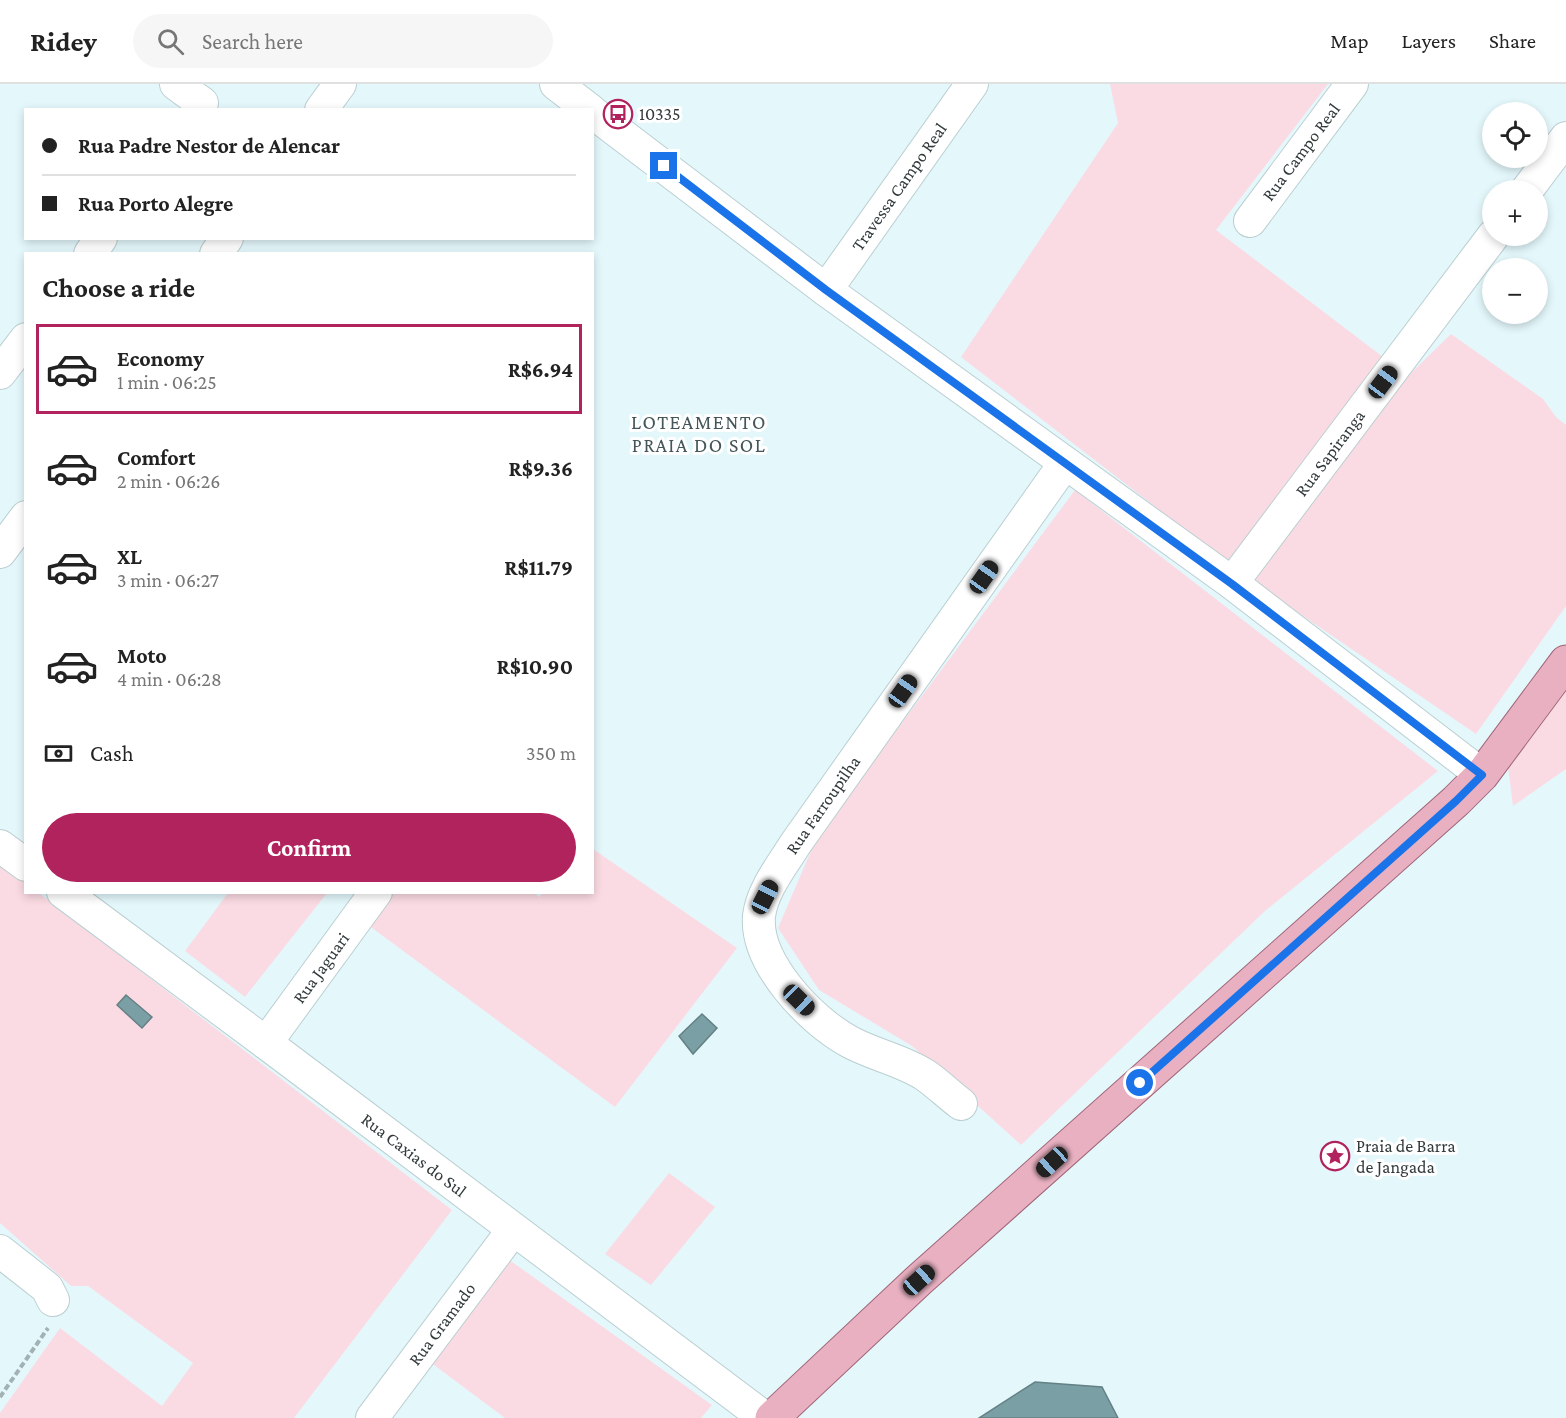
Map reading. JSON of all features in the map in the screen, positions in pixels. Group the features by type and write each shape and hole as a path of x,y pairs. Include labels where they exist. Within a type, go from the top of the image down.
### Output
{"main road":[{"path":"772,1418 919,1280 1447,809 1482,775 1566,662"}],"street":[{"path":"176,84 205,99"},
{"path":"322,108 340,84"},
{"path":"556,84 587,108"},
{"name":"Travessa Campo Real","path":"826,290 972,84"},
{"name":"Rua Campo Real","path":"1250,221 1352,84"},
{"path":"594,113 826,290 1232,584 1482,775"},
{"path":"1534,180 1566,138"},
{"name":"Rua Sapiranga","path":"1232,584 1486,246"},
{"path":"0,373 24,342"},
{"name":"Rua Farroupilha","path":"961,1104 924,1075 891,1058 850,1042 821,1021 783,981 764,949 759,917 769,889 796,843 1065,463"},
{"path":"0,552 24,520"},
{"path":"0,846 24,864"},
{"name":"Rua Caxias do Sul","path":"66,894 765,1418"},
{"name":"Rua Jaguari","path":"266,1042 375,894"},
{"name":"Rua Gramado","path":"376,1417 513,1230"},
{"path":"0,1251 47,1288 53,1300"}],"path":[{"path":"0,1397 51,1324 57,1311 53,1300"}],"shaded area":[{"path":"1110,84 1328,84 1216,230 1408,376 1451,334 1543,399 1556,417 1566,425 1566,606 1476,734 1253,582 961,357 1118,123"},
{"path":"1075,490 1438,771 1265,911 1021,1145 912,1046 819,990 778,928 817,837"},
{"path":"1566,685 1566,769 1513,806 1508,767"},
{"path":"594,850 737,948 615,1107 368,925 388,894 535,894 539,897 542,894 594,894"},
{"path":"0,862 24,881 24,894 40,894 452,1210 294,1418 0,1418 0,1413 60,1328 162,1406 193,1363 88,1286 71,1286 0,1223"},
{"path":"227,894 326,894 245,997 185,951"},
{"path":"669,1173 715,1207 651,1285 605,1254"},
{"path":"508,1259 712,1405 701,1418 505,1418 430,1362"}],"water":[{"path":"126,995 152,1017 142,1028 117,1005"},
{"path":"702,1014 717,1028 693,1054 679,1036"},
{"path":"1035,1382 1102,1387 1118,1418 979,1418"}],"place":[{"name":"10335","path":"618,114"},
{"name":"Praia de Barra de Jangada","path":"1335,1156"}],"district":[{"name":"LOTEAMENTO PRAIA DO SOL","path":"699,434"}],"route":[{"path":"664,166 826,290 1232,584 1482,775 1456,801 1140,1083"}]}
